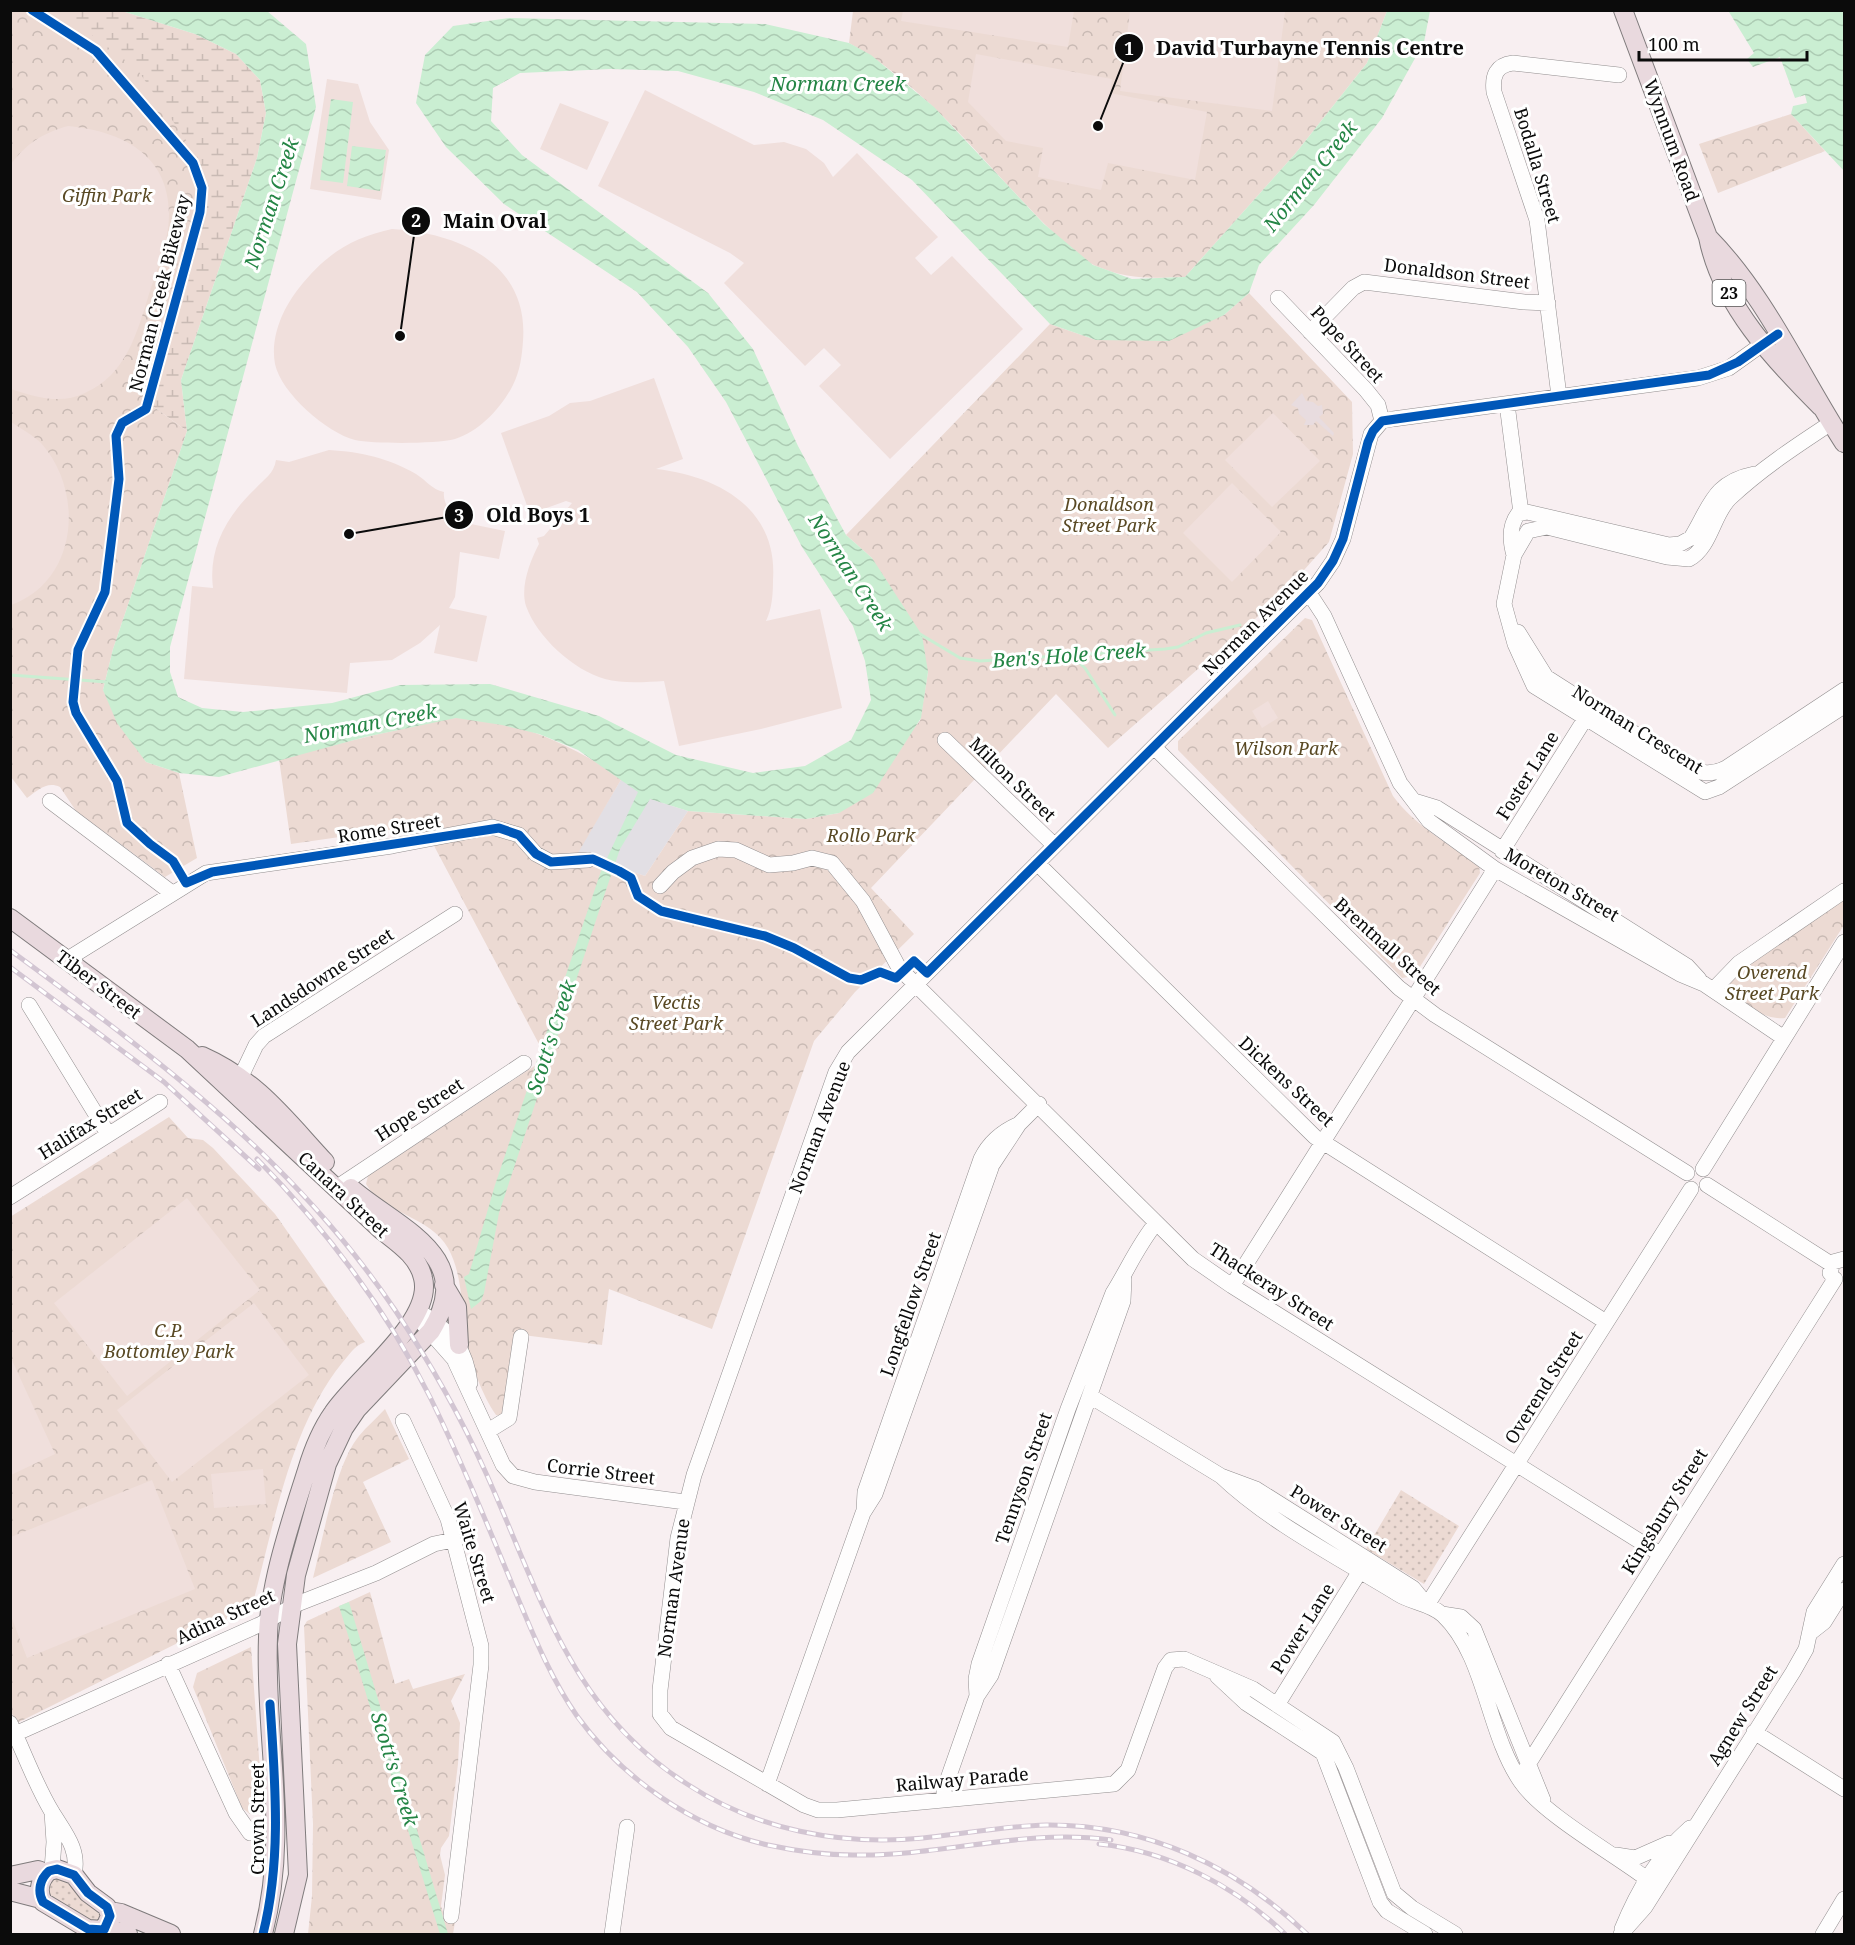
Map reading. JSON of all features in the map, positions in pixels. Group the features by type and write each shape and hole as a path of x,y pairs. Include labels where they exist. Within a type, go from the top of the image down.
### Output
{"main road":[{"name":"Wynnum Road","path":"1623,10 1708,237 1732,263 1771,339 1845,443"},
{"name":"Tiber Street","path":"10,918 187,1049 215,1062 236,1085"},
{"name":"Canara Street","path":"236,1085 405,1248 417,1264 425,1285 417,1314"},
{"name":"Canara Street","path":"340,1185 424,1241 439,1263 444,1285 457,1307 459,1345"},
{"name":"Crown Street","path":"284,1935 297,1885 298,1863 287,1644 290,1608 324,1476 338,1440 357,1409 433,1327 442,1306 444,1285"},
{"name":"Crown Street","path":"263,1935 273,1889 277,1834 268,1661 269,1620 278,1573 318,1439 339,1404 417,1314"},
{"path":"10,1876 38,1870 65,1871 74,1875 88,1893 96,1928"},
{"path":"49,1871 40,1885 41,1899 46,1905 96,1928 128,1935"},
{"path":"10,1891 41,1899"},
{"path":"96,1928 122,1913 171,1935"},
{"path":"290,1916 298,1935"}],"street":[{"name":"Bodalla Street","path":"1559,396 1537,220 1494,92 1494,77 1500,67 1511,63 1619,75"},
{"name":"Donaldson Street","path":"1310,332 1353,288 1364,282 1548,303"},
{"name":"Pope Street","path":"1278,298 1373,397 1382,421"},
{"path":"1382,421 1710,375 1737,362 1771,339"},
{"path":"1507,404 1521,513"},
{"name":"Norman Avenue","path":"660,1714 659,1695 685,1502 836,1072 848,1052 1309,593 1327,570 1338,550 1370,437 1382,421"},
{"name":"Norman Crescent","path":"1831,423 1754,474 1727,501 1699,549 1689,559 1667,557 1542,526 1527,532 1514,555 1504,604 1518,651 1534,686 1686,783 1707,792 1719,788 1845,706"},
{"name":"Norman Crescent","path":"1514,555 1511,534 1515,516 1521,513 1539,513 1675,545 1691,538 1719,490 1739,478 1754,474"},
{"name":"Moreton Street","path":"1309,593 1324,616 1400,783 1429,821 1495,869 1680,974 1708,987 1784,1038"},
{"name":"Norman Crescent","path":"1508,620 1546,678 1687,767 1701,773 1713,773 1726,768 1845,690"},
{"name":"Foster Lane","path":"1502,851 1585,719"},
{"name":"Milton Street","path":"945,740 1054,845"},
{"name":"Brentnall Street","path":"1154,747 1388,978 1413,999 1687,1173"},
{"path":"50,801 172,893"},
{"name":"Moreton Street","path":"1414,801 1437,808 1687,966 1708,987"},
{"name":"Rome Street","path":"66,960 206,873 392,846 492,827 519,835 536,854 551,862 588,860"},
{"name":"Thackeray Street","path":"660,886 673,872 692,858 718,849 736,850 769,865 793,863 812,858 827,860 838,868 854,887 872,915 896,964 1193,1259 1232,1286 1660,1554"},
{"name":"Dickens Street","path":"1037,862 1295,1120 1322,1142 1606,1322"},
{"path":"1232,1286 1495,869"},
{"path":"1708,987 1739,963 1845,891"},
{"name":"Landsdowne Street","path":"236,1085 256,1045 264,1036 454,914"},
{"path":"1703,1169 1845,942"},
{"path":"29,1005 108,1134"},
{"name":"Hope Street","path":"340,1185 524,1063"},
{"name":"Halifax Street","path":"10,1197 160,1102"},
{"name":"Longfellow Street","path":"767,1784 863,1513 865,1492 981,1159 988,1147 1004,1131 1019,1124 1039,1104"},
{"path":"1696,1168 1703,1169 1708,1175 1707,1185 1698,1190 1691,1189 1686,1183 1687,1173 1696,1168"},
{"path":"1707,1185 1839,1270"},
{"name":"Overend Street","path":"1427,1605 1691,1189"},
{"name":"Tennyson Street","path":"977,1696 979,1664 1068,1409 1113,1293 1124,1279 1135,1250 1156,1223"},
{"name":"Kingsbury Street","path":"1527,1766 1839,1270"},
{"name":"Tennyson Street","path":"944,1800 944,1790 977,1696 991,1675 1123,1301 1124,1279"},
{"path":"417,1314 433,1327 450,1353 488,1431 509,1418 521,1337"},
{"path":"433,1327 449,1333 459,1345 467,1364 472,1395"},
{"name":"Power Street","path":"1090,1396 1221,1476 1257,1490 1416,1590 1427,1605"},
{"name":"Waite Street","path":"403,1421 444,1511 481,1646 472,1700 454,1856 451,1916"},
{"name":"Corrie Street","path":"488,1431 503,1464 513,1476 535,1482 685,1502"},
{"name":"Power Street","path":"1221,1476 1246,1499 1360,1571 1406,1599 1427,1605 1442,1614 1464,1642 1519,1779 1545,1805 1647,1879"},
{"name":"Adina Street","path":"13,1728 269,1620 290,1608 376,1573 434,1544 453,1540"},
{"name":"Agnew Street","path":"1620,1935 1645,1907 1805,1651 1813,1614 1845,1564"},
{"name":"Power Lane","path":"1277,1705 1360,1571"},
{"name":"Agnew Street","path":"1810,1634 1824,1622 1845,1590"},
{"name":"Power Street","path":"1442,1614 1461,1617 1473,1627 1527,1766 1545,1805"},
{"name":"Railway Parade","path":"660,1714 672,1728 804,1805 818,1810 1114,1784 1128,1770 1158,1683 1168,1663 1174,1659 1184,1659 1246,1685 1326,1737 1338,1749 1396,1896 1455,1935"},
{"path":"168,1664 236,1813 250,1833"},
{"name":"Railway Parade","path":"1211,1670 1246,1703 1323,1753 1380,1902 1387,1911 1425,1935"},
{"path":"13,1728 52,1812 64,1827 76,1866 74,1875"},
{"path":"1754,1732 1845,1789"},
{"path":"49,1871 54,1842 52,1812"},
{"name":"Agnew Street","path":"1620,1935 1647,1879 1665,1850 1702,1816"},
{"path":"612,1935 627,1827"},
{"path":"1616,1855 1638,1857 1680,1837"},
{"path":"1823,1935 1845,1899"}],"shaded area":[{"path":"1302,393 1306,401 1318,406 1322,405 1323,414 1319,417 1334,433 1333,436 1316,421 1313,425 1304,425 1306,420 1299,414 1298,408 1291,405"},
{"path":"622,778 650,799 688,811 645,876 577,853"}],"green space":[{"path":"903,10 1074,11 1068,47 901,21"},
{"name":"Giffin Park","path":"10,11 61,12 137,69 199,159 206,195 188,283 151,405 187,431 113,649 103,690 146,762 179,773 197,858 165,877 76,811 60,787 47,786 27,798 11,777"},
{"path":"22,11 122,11 195,34 236,54 260,80 266,113 257,158 181,380 187,431 151,405 188,283"},
{"path":"853,11 1387,11 1367,63 1295,154 1185,277 1161,278 1130,276 1108,271 1087,261 1065,244 938,111 896,74 849,43"},
{"path":"1130,11 1285,12 1272,111 1120,91"},
{"path":"976,54 1112,79 1110,93 1207,112 1195,180 1108,163 1101,190 1038,177 1043,148 1006,141 968,102"},
{"path":"327,79 358,84 370,122 389,150 381,200 310,189"},
{"path":"645,90 754,145 784,142 806,149 824,163 833,177 857,153 938,237 915,258 931,275 952,256 1023,329 890,459 819,386 841,365 824,348 805,366 724,283 744,263 730,253 598,186"},
{"path":"560,103 609,122 587,170 540,149"},
{"path":"1791,114 1825,151 1718,193 1699,144"},
{"path":"68,126 106,133 138,149 151,161 161,176 167,193 169,214 162,255 140,323 128,351 111,375 99,385 76,397 57,399 39,397 11,389 11,164 36,140"},
{"path":"392,229 442,237 485,257 502,272 514,291 522,314 522,352 513,385 503,402 489,418 473,431 455,439 390,443 355,440 344,436 319,421 296,399 286,387 275,364 274,344 279,323 293,296 309,276 340,249 364,237"},
{"path":"1249,293 1352,402 1353,454 1329,542 1280,597 1108,748 1056,694 871,888 914,934 855,992 814,1041 712,1329 609,1289 602,1345 515,1334 506,1407 501,1416 496,1415 481,1388 470,1357 459,1280 448,1248 430,1229 373,1194 366,1184 368,1176 536,1065 540,1046 423,825 291,844 279,759 452,718 480,719 523,729 564,745 622,778 578,853 645,876 688,811 806,819 839,813 920,721 928,672 872,558 846,535 1050,324 1096,340 1224,315"},
{"path":"654,378 683,459 656,469 702,479 722,488 740,500 755,516 766,534 772,555 772,596 766,621 820,609 842,708 761,729 679,746 664,681 619,682 593,675 558,651 531,618 524,599 524,591 529,566 539,544 537,538 544,536 572,503 566,501 530,514 501,433 549,416 570,403 590,401"},
{"path":"1273,413 1320,461 1272,507 1225,460"},
{"path":"11,422 41,443 55,463 64,486 69,509 68,533 62,556 50,576 33,593 11,605"},
{"path":"329,450 374,457 416,474 432,487 444,492 445,501 458,531 461,522 505,531 499,559 460,552 455,597 449,608 487,616 477,662 434,653 440,625 420,643 392,660 350,663 347,693 184,679 192,586 213,588 214,559 228,522 245,499 271,473 276,460 289,462"},
{"path":"1232,483 1281,532 1232,582 1183,533"},
{"name":"Wilson Park","path":"1305,618 1312,620 1393,796 1422,825 1479,865 1480,873 1414,976 1402,978 1178,750 1178,741"},
{"path":"1268,701 1278,718 1262,728 1252,711"},
{"name":"Overend Street Park","path":"1844,898 1844,925 1785,1018 1769,1016 1752,1009 1725,985 1725,980"},
{"name":"C.P. Bottomley Park","path":"169,1117 188,1138 203,1140 213,1148 275,1214 365,1342 355,1348 324,1389 296,1448 276,1511 252,1606 17,1723 10,1710 10,1217"},
{"path":"187,1198 260,1290 127,1396 54,1303"},
{"path":"254,1303 309,1375 172,1482 117,1410"},
{"path":"11,1358 55,1454 10,1475"},
{"path":"385,1409 409,1459 363,1482 391,1542 313,1578 331,1503 343,1465 359,1436"},
{"path":"263,1469 266,1504 214,1508 211,1474"},
{"path":"152,1480 195,1589 27,1658 11,1616 11,1537"},
{"path":"1401,1490 1459,1526 1424,1584 1366,1549"},
{"path":"370,1592 395,1684 409,1679 413,1689 465,1674 451,1701 460,1723 458,1764 449,1836 441,1848 440,1855 445,1875 441,1906 446,1921 455,1922 453,1934 308,1934 312,1896 313,1824 304,1626 307,1621"},
{"path":"251,1647 263,1813 250,1814 242,1808 193,1687 197,1673"},
{"path":"62,1875 102,1912 100,1924 51,1902 45,1888 49,1880"}],"water":[{"path":"1734,10 1844,11 1844,171 1791,114 1793,106 1807,103 1805,95 1795,98 1780,57 1753,67 1747,59 1754,53 1729,12"},
{"name":"Norman Creek","path":"122,11 267,11 306,44 316,107 170,647 170,672 178,697 202,708 243,712 332,703 400,685 490,684 599,716 676,755 753,773 805,766 851,740 871,700 865,661 853,626 802,547 726,402 688,347 637,292 504,204 446,147 416,103 425,55 453,26 509,18 765,24 849,43 871,55 934,107 1044,224 1093,265 1132,279 1185,277 1295,154 1367,63 1387,11 1430,11 1424,42 1382,118 1314,205 1259,265 1249,293 1224,315 1169,341 1096,340 1050,324 912,180 823,120 754,92 678,71 611,69 520,73 493,88 491,121 522,155 708,293 753,349 798,446 846,535 872,558 922,635 928,672 921,718 873,793 839,813 806,819 688,811 650,799 620,849 499,1213 484,1293 481,1301 471,1309 464,1277 469,1274 495,1185 601,871 638,792 578,750 539,734 502,725 456,718 365,737 219,777 179,773 146,762 117,723 103,690 113,649 187,431 181,380 257,158 266,113 260,80 236,54 195,34"},
{"path":"331,99 353,102 343,183 320,180"},
{"path":"352,146 386,150 380,191 347,186"},
{"name":"Scott's Creek","path":"349,1602 448,1934 440,1934 339,1606"}],"waterway":[{"name":"Ben's Hole Creek","path":"920,634 960,658 980,661 1165,649 1178,647 1206,633 1240,625"},
{"path":"1072,656 1085,668 1115,715"},
{"path":"10,675 107,682"}],"railway":[{"path":"10,950 117,1030 219,1113 312,1204 355,1255 408,1329 455,1409 562,1644 585,1683 613,1720 646,1754 687,1784 742,1813 800,1831 830,1837 892,1840 1046,1825 1119,1832 1154,1841 1220,1869 1280,1910 1307,1934"},
{"path":"10,967 164,1082 259,1169"},
{"path":"257,1159 307,1213 353,1271 413,1364 452,1443 549,1669 567,1701 595,1739 637,1780 686,1813 713,1826 768,1845 810,1852 842,1855 885,1854 1046,1838 1078,1837 1111,1840"},
{"path":"1099,1844 1151,1854 1200,1874 1245,1901 1285,1934"}],"cycle path":[{"name":"Norman Creek Bikeway","path":"32,10 96,51 193,163 202,188 200,212 146,409 122,423 116,436 119,479 105,592 78,650 73,702 76,713 117,781 127,823 173,861 186,883 212,872 499,828 519,835 536,854 551,862 593,859 619,871 631,878 638,896 661,911 765,936 794,948 849,978 861,980 880,972 896,978 914,961 927,973 1318,583 1333,561 1343,539 1368,442 1373,431 1382,421 1709,375 1738,362 1778,334"},
{"path":"263,1934 273,1877 276,1820 270,1704"},
{"path":"57,1869 74,1875 88,1893 107,1907 110,1916 104,1930 88,1929 43,1902 40,1894 42,1881 49,1871 57,1869"}],"place":[{"name":"David Turbayne Tennis Centre","path":"1098,126"},
{"name":"Main Oval","path":"400,336"},
{"name":"Old Boys 1","path":"349,534"}],"park label":[{"name":"Donaldson Street Park","path":"1109,514"},
{"name":"Rollo Park","path":"871,835"},
{"name":"Vectis Street Park","path":"676,1012"}]}
